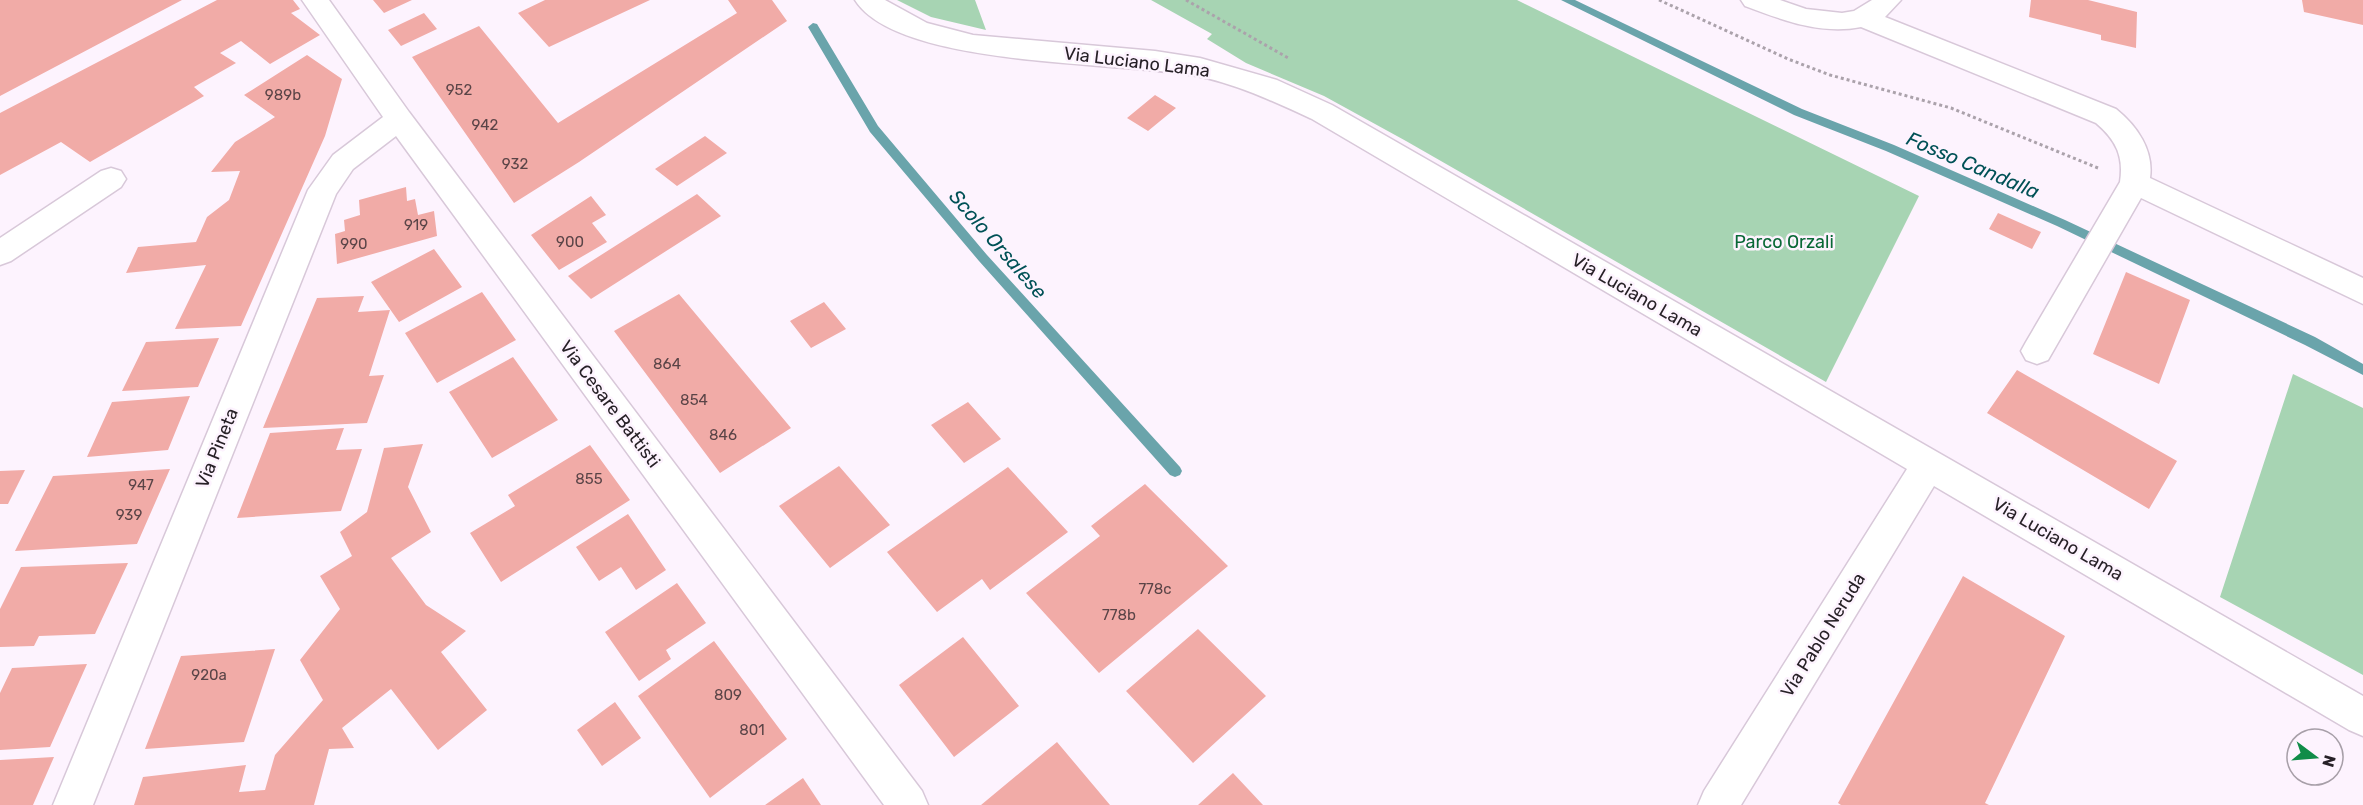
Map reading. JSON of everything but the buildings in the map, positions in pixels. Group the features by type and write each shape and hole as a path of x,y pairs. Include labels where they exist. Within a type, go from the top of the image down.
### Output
{"street":[{"name":"Via Cesare Battisti","path":"315,0 399,119 908,805"},
{"name":"Via Luciano Lama","path":"868,0 908,25 948,39 973,44 1177,63 1251,81 1322,112 2363,717"},
{"path":"1754,0 1823,20 1851,22 1866,19 1888,0"},
{"path":"1866,19 2106,116 2121,128 2130,140 2137,172 2131,190 2037,351"},
{"name":"Via Pineta","path":"73,805 323,190 343,162 399,119"},
{"path":"0,253 111,179"},
{"path":"2131,190 2363,292"},
{"name":"Via Pablo Neruda","path":"1718,805 1929,464"}],"path":[{"path":"1659,0 1788,59 1830,75 1951,108 2131,190"}],"green space":[{"path":"897,0 975,0 986,30 931,17"},
{"name":"Parco Orzali","path":"1151,0 1517,0 1919,196 1826,382 1406,141 1324,96 1246,63 1207,39 1212,34"},
{"path":"2293,374 2363,408 2363,675 2220,597"}],"waterway":[{"name":"Fosso Candalla","path":"1566,0 1798,112 1890,148 2061,223 2310,341 2363,370"},
{"name":"Scolo Orsalese","path":"813,27 874,129 983,258 1175,471"}]}
